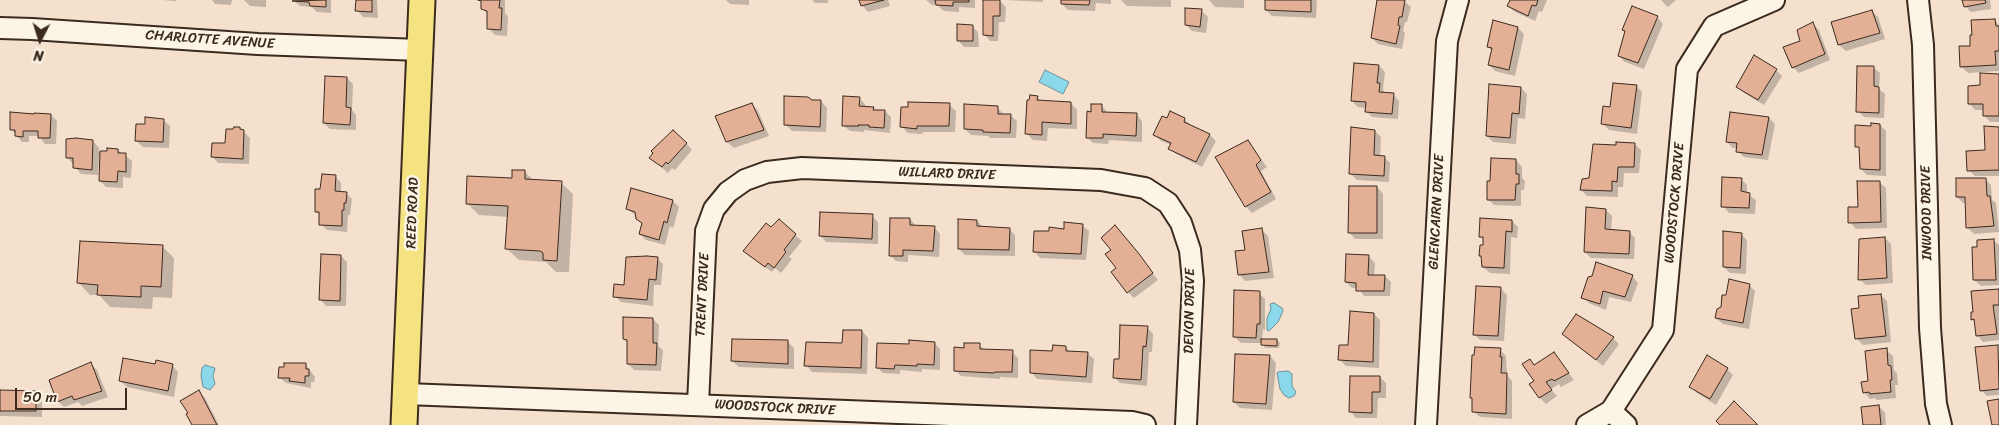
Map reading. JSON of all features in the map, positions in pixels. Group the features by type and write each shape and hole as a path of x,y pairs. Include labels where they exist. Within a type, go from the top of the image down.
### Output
{"main road":[{"name":"REED ROAD","path":"404,425 422,0"}],"street":[{"name":"GLENCAIRN DRIVE","path":"1426,425 1446,41 1458,0"},
{"name":"WOODSTOCK DRIVE","path":"1587,425 1611,411 1663,330 1687,69 1714,26 1774,0"},
{"name":"INWOOD DRIVE","path":"1918,0 1924,45 1930,328 1936,404 1941,425"},
{"name":"CHARLOTTE AVENUE","path":"0,28 258,44 420,50"},
{"name":"WILLARD DRIVE","path":"728,192 745,180 767,172 802,168 1101,180 1146,188 1168,203"},
{"name":"TRENT DRIVE","path":"698,404 706,231 714,209 728,192"},
{"name":"DEVON DRIVE","path":"1168,203 1181,223 1190,250 1194,281 1186,425"},
{"name":"WOODSTOCK DRIVE","path":"406,394 698,404 948,421 1132,422 1145,425"},
{"path":"1611,411 1626,425"}],"water":[{"path":"1045,70 1069,82 1063,94 1039,82"},
{"path":"1274,303 1282,308 1283,311 1278,322 1269,331 1267,330 1267,318 1271,309 1270,304"},
{"path":"205,365 215,368 213,376 215,384 210,390 203,387 201,376 202,368"},
{"path":"1288,371 1292,374 1292,386 1296,392 1294,396 1289,398 1280,389 1277,373"}],"building":[{"path":"326,0 326,7 310,6 309,2 292,1"},
{"path":"356,0 372,0 372,12 355,11"},
{"path":"478,0 500,0 499,8 502,8 501,30 487,29 487,11 481,9 481,1"},
{"path":"859,0 884,0 861,6"},
{"path":"935,0 969,0 969,2 953,2 953,6 936,5"},
{"path":"983,0 1000,0 1000,16 993,16 993,36 983,35"},
{"path":"1061,0 1090,0 1089,5 1061,4"},
{"path":"1265,0 1311,0 1311,12 1265,10"},
{"path":"1377,0 1405,0 1402,17 1399,17 1398,25 1400,26 1396,44 1371,38"},
{"path":"1510,0 1538,0 1536,6 1532,5 1528,16 1507,6"},
{"path":"1962,0 1985,0 1986,3 1964,7"},
{"path":"1632,6 1658,16 1638,63 1618,56 1625,31 1622,30"},
{"path":"1185,8 1202,9 1200,27 1185,25"},
{"path":"1872,10 1880,33 1838,45 1831,22"},
{"path":"1995,19 1996,26 1999,26 1999,51 1995,51 1996,65 1960,67 1959,46 1970,46 1970,35 1972,35 1971,20"},
{"path":"1493,20 1518,27 1509,70 1488,65 1492,48 1487,47"},
{"path":"1813,22 1825,54 1792,68 1783,47 1800,41 1797,30"},
{"path":"957,24 973,25 973,41 957,41"},
{"path":"1754,55 1777,69 1758,100 1736,87"},
{"path":"1354,63 1379,65 1377,83 1380,83 1379,92 1394,93 1392,114 1365,112 1366,102 1351,101"},
{"path":"1857,66 1874,66 1874,86 1879,87 1879,113 1856,112"},
{"path":"1980,73 1999,74 1999,116 1983,116 1983,104 1968,104 1968,86 1980,85"},
{"path":"325,76 347,77 346,107 351,108 350,125 323,123"},
{"path":"1613,83 1637,85 1631,128 1601,124 1603,106 1610,107"},
{"path":"1489,84 1521,87 1519,114 1512,113 1510,138 1486,136"},
{"path":"1030,95 1038,96 1037,100 1071,102 1071,124 1042,122 1042,135 1025,134 1027,100 1029,100"},
{"path":"784,96 808,97 812,100 821,100 820,127 784,125"},
{"path":"843,96 860,97 859,106 874,107 873,110 885,110 884,128 869,127 869,125 842,126"},
{"path":"908,102 950,103 949,126 917,126 917,129 900,127 901,107 908,107"},
{"path":"752,103 764,130 726,142 715,116"},
{"path":"964,104 998,106 998,114 1011,114 1010,133 964,129"},
{"path":"1091,104 1102,104 1102,112 1137,113 1136,136 1103,134 1103,138 1086,138 1087,111 1091,112"},
{"path":"1170,111 1185,118 1184,122 1210,134 1196,162 1168,149 1171,143 1153,135 1162,116 1167,118"},
{"path":"10,112 51,114 50,138 38,138 38,131 23,131 23,137 15,136 15,130 10,130"},
{"path":"1730,112 1769,117 1762,155 1736,152 1737,143 1726,142"},
{"path":"145,117 164,119 163,142 135,141 136,124 145,124"},
{"path":"1871,123 1880,124 1880,170 1860,169 1859,147 1855,147 1855,125 1871,126"},
{"path":"1984,126 1999,127 1999,170 1967,171 1966,151 1985,150"},
{"path":"234,127 240,127 240,129 244,130 243,159 211,157 212,143 225,143 226,129 233,129"},
{"path":"1351,127 1375,130 1374,155 1385,156 1384,176 1349,174"},
{"path":"673,130 687,143 668,164 666,162 662,167 649,158 653,153 651,151"},
{"path":"66,139 93,140 92,170 73,168 73,158 66,158"},
{"path":"1248,140 1261,160 1256,165 1271,192 1245,207 1215,157"},
{"path":"1616,142 1635,143 1634,167 1618,167 1617,182 1612,181 1612,191 1580,190 1582,179 1589,178 1593,144 1616,145"},
{"path":"107,148 118,149 118,153 126,153 126,172 118,171 117,182 99,181 100,151 107,151"},
{"path":"1491,158 1516,159 1516,174 1519,174 1519,184 1516,184 1515,200 1487,200 1487,181 1490,181"},
{"path":"512,170 525,170 525,179 562,181 557,261 543,260 543,253 540,251 505,249 508,206 466,204 467,176 512,178"},
{"path":"322,174 336,175 335,191 347,192 346,203 344,203 344,210 342,210 342,226 319,225 319,212 315,212 315,189 320,189"},
{"path":"1722,177 1742,178 1741,191 1750,193 1749,208 1721,207"},
{"path":"1956,178 1986,178 1987,196 1990,196 1994,226 1966,228 1965,197 1956,197"},
{"path":"1857,181 1880,181 1881,222 1848,223 1848,207 1858,207"},
{"path":"1349,186 1377,186 1377,233 1348,233"},
{"path":"631,188 673,200 667,223 664,221 659,240 639,234 642,223 636,219 635,212 626,209"},
{"path":"1586,207 1606,209 1605,229 1630,231 1629,254 1584,252"},
{"path":"820,212 873,214 872,239 819,236"},
{"path":"890,218 910,218 910,225 935,226 933,251 903,250 903,256 889,256"},
{"path":"1480,218 1512,220 1512,232 1506,231 1504,268 1482,267 1481,256 1479,256 1480,245 1483,245 1483,237 1479,237"},
{"path":"779,219 796,234 774,268 768,263 765,267 743,251 766,223 771,227"},
{"path":"958,219 977,220 977,226 1010,228 1009,250 958,249"},
{"path":"1064,222 1083,224 1081,254 1033,252 1034,231 1049,231 1049,227 1064,229"},
{"path":"1115,225 1153,273 1127,293 1111,272 1116,268 1105,254 1111,250 1101,238"},
{"path":"1262,228 1269,272 1238,275 1235,251 1245,250 1242,231"},
{"path":"1723,231 1742,233 1740,268 1723,267"},
{"path":"1885,237 1887,278 1858,280 1859,239"},
{"path":"1994,239 1996,280 1973,280 1972,247 1977,247 1977,240"},
{"path":"80,241 163,245 161,287 141,286 141,297 97,295 98,285 77,283"},
{"path":"321,254 341,255 340,301 319,300"},
{"path":"1346,254 1369,255 1368,275 1385,275 1384,291 1356,291 1356,283 1345,282"},
{"path":"626,257 658,257 656,280 649,279 647,300 613,297 614,284 624,285"},
{"path":"1596,262 1633,275 1625,297 1603,291 1600,304 1581,298 1588,277 1592,276"},
{"path":"1729,279 1750,284 1743,323 1715,318 1717,309 1721,307 1722,295 1726,295"},
{"path":"1476,286 1501,287 1498,336 1473,335"},
{"path":"1999,289 1999,305 1993,305 1997,334 1976,336 1974,319 1971,320 1971,312 1973,312 1971,291"},
{"path":"1234,290 1260,291 1260,324 1257,324 1256,338 1233,337"},
{"path":"1881,294 1886,336 1855,339 1851,309 1859,308 1858,296"},
{"path":"1350,311 1374,313 1373,362 1338,360 1339,345 1348,345"},
{"path":"1576,314 1614,337 1596,360 1562,334"},
{"path":"623,317 653,318 653,343 657,343 656,365 627,364 627,340 623,339"},
{"path":"1120,325 1148,326 1146,347 1143,346 1141,380 1113,378 1114,359 1119,359"},
{"path":"843,330 862,330 861,368 804,366 806,342 842,343"},
{"path":"732,339 788,340 788,364 731,361"},
{"path":"1261,339 1277,339 1277,346 1261,345"},
{"path":"909,340 935,342 934,365 895,365 894,369 876,368 877,343 909,344"},
{"path":"964,343 980,343 980,349 1013,350 1012,372 954,371 954,347 964,348"},
{"path":"1053,345 1066,346 1066,351 1088,352 1086,377 1030,373 1030,350 1052,351"},
{"path":"1998,345 1999,389 1980,391 1975,347"},
{"path":"1475,347 1501,348 1501,373 1507,373 1506,414 1472,412 1472,398 1470,398 1472,355 1474,355"},
{"path":"1887,348 1888,365 1891,366 1891,392 1863,393 1861,382 1868,381 1865,351"},
{"path":"1554,352 1569,373 1554,381 1552,379 1546,382 1552,390 1539,398 1529,384 1534,381 1522,364 1530,359 1534,365"},
{"path":"1235,354 1270,355 1266,404 1233,402"},
{"path":"1707,355 1728,368 1710,399 1689,387"},
{"path":"123,358 155,364 156,360 173,364 168,391 119,381"},
{"path":"91,362 102,391 74,400 72,396 57,402 49,380"},
{"path":"284,363 306,363 306,369 309,369 309,376 305,376 305,383 289,381 290,378 278,378 279,367 284,367"},
{"path":"1350,376 1380,376 1380,392 1372,392 1372,413 1349,412"},
{"path":"0,390 36,391 36,411 0,411"},
{"path":"199,390 217,425 192,425 186,414 188,413 180,401"},
{"path":"1999,399 1999,425 1992,425 1987,401"},
{"path":"1734,401 1758,425 1720,425 1716,421"},
{"path":"1879,405 1881,425 1863,425 1861,407"}]}
